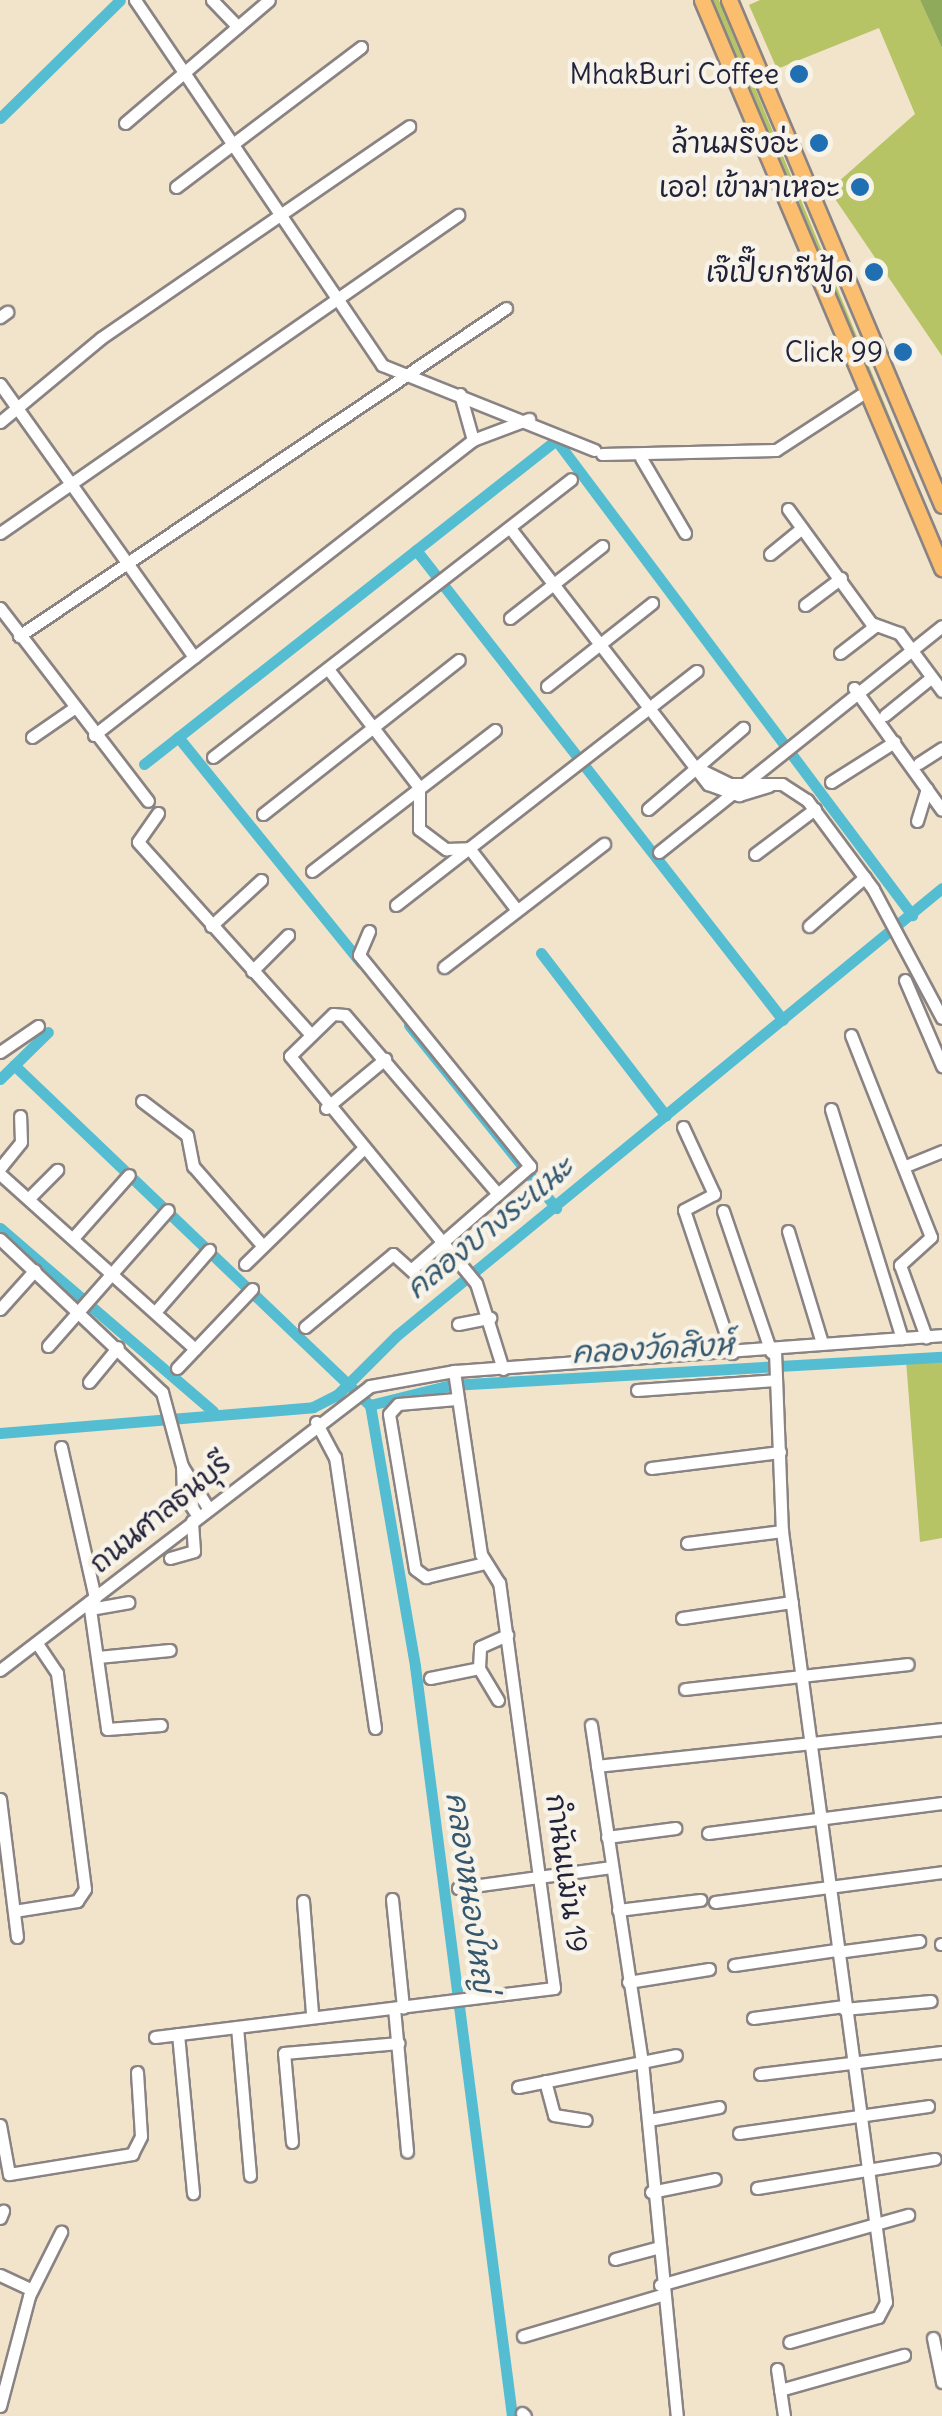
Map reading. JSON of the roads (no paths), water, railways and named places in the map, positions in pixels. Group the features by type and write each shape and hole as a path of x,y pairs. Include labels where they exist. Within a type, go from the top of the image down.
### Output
{"main road":[{"path":"702,0 942,568"},
{"path":"729,0 942,505"}],"street":[{"path":"134,0 278,220 382,365 529,419 599,452 642,458 776,450 867,391"},
{"path":"212,0 238,27"},
{"path":"124,123 269,0"},
{"path":"176,186 361,47"},
{"path":"0,422 101,338 278,220 409,126"},
{"path":"0,533 458,216"},
{"path":"19,636 409,378 506,308"},
{"path":"0,384 194,657"},
{"path":"460,394 474,440"},
{"path":"94,734 474,440 529,419"},
{"path":"642,458 685,533"},
{"path":"213,757 570,479"},
{"path":"788,509 875,626 911,646 942,691"},
{"path":"510,528 604,642 699,767 733,790 769,786 795,789 815,809 866,877 903,937 942,1018"},
{"path":"770,554 802,528"},
{"path":"510,618 602,546"},
{"path":"805,604 841,578"},
{"path":"547,686 652,603"},
{"path":"0,608 148,801"},
{"path":"840,654 875,626"},
{"path":"659,852 854,688 942,626"},
{"path":"263,814 458,660"},
{"path":"328,669 419,787 419,828 446,849 469,848"},
{"path":"396,905 697,671"},
{"path":"884,715 932,677"},
{"path":"854,688 942,810"},
{"path":"32,736 74,708"},
{"path":"648,809 743,728"},
{"path":"312,872 494,730"},
{"path":"830,782 894,742"},
{"path":"919,763 942,748"},
{"path":"917,821 928,788"},
{"path":"755,854 815,809"},
{"path":"158,813 138,842 310,1034"},
{"path":"444,966 604,844"},
{"path":"469,848 517,910"},
{"path":"809,926 866,877"},
{"path":"211,926 261,880"},
{"path":"305,1326 394,1254 416,1273 444,1242 520,1178 527,1154 360,955 369,931"},
{"path":"252,971 288,935"},
{"path":"905,980 942,1066"},
{"path":"498,1194 385,1059 340,1012 310,1034 290,1065 465,1266 490,1318 503,1369"},
{"path":"0,1052 38,1026"},
{"path":"851,1035 908,1165 932,1237 900,1271 926,1336"},
{"path":"326,1108 385,1059"},
{"path":"142,1102 188,1134 193,1166 262,1245"},
{"path":"831,1108 902,1338"},
{"path":"20,1116 21,1142 0,1171 195,1349"},
{"path":"683,1127 714,1194 684,1210 732,1353"},
{"path":"246,1264 364,1148"},
{"path":"908,1165 942,1151"},
{"path":"29,1198 57,1170"},
{"path":"73,1238 129,1174"},
{"path":"48,1346 110,1271 168,1210"},
{"path":"722,1212 774,1364 782,1530 851,2062 870,2170 885,2310 788,2342"},
{"path":"788,1232 822,1343"},
{"path":"0,1239 35,1270 85,1300 169,1408 182,1466 183,1494 199,1515 194,1551 170,1558"},
{"path":"156,1311 209,1250"},
{"path":"0,1310 35,1270"},
{"path":"177,1368 252,1289"},
{"path":"458,1324 490,1318"},
{"path":"638,1390 774,1364 822,1343 942,1335"},
{"path":"89,1382 118,1346"},
{"path":"488,1566 426,1576 415,1569 389,1414 398,1404 503,1369 732,1353 774,1364"},
{"name":"ถนนศาลธนบุรี","path":"0,1670 39,1646 353,1396 370,1386 455,1386"},
{"name":"กำนันแม้น 19","path":"155,2037 312,2014 472,2003 554,1988 542,1875 507,1635 488,1566 455,1386"},
{"path":"316,1422 336,1457 376,1728"},
{"path":"61,1446 91,1603 106,1730 161,1725"},
{"path":"651,1468 780,1452"},
{"path":"687,1543 782,1530"},
{"path":"457,1577 488,1566"},
{"path":"91,1603 128,1602"},
{"path":"682,1618 792,1602"},
{"path":"498,1700 479,1668 481,1644 507,1635"},
{"path":"14,1911 76,1901 85,1889 57,1673 39,1646"},
{"path":"98,1657 170,1650"},
{"path":"685,1689 908,1664"},
{"path":"430,1678 479,1668"},
{"path":"591,1725 642,2061 656,2248 678,2416"},
{"path":"597,1766 942,1728"},
{"path":"0,1799 18,1936"},
{"path":"708,1833 942,1803"},
{"path":"607,1837 675,1828"},
{"path":"458,1888 612,1867"},
{"path":"714,1902 942,1872"},
{"path":"392,1899 407,2151"},
{"path":"618,1910 700,1900"},
{"path":"303,1901 312,2014"},
{"path":"734,1964 919,1941"},
{"path":"628,1982 709,1969"},
{"path":"754,2018 936,2000"},
{"path":"237,2027 250,2175"},
{"path":"178,2034 193,2193"},
{"path":"292,2142 284,2054 399,2043"},
{"path":"760,2074 942,2052"},
{"path":"518,2087 676,2055"},
{"path":"0,2125 9,2174 132,2154 140,2136 137,2072"},
{"path":"545,2081 554,2116 586,2120"},
{"path":"740,2133 859,2119 928,2106"},
{"path":"649,2120 720,2108"},
{"path":"757,2188 935,2160"},
{"path":"652,2192 715,2179"},
{"path":"523,2336 908,2215"},
{"path":"0,2406 32,2290 61,2232"},
{"path":"615,2258 656,2248"},
{"path":"0,2275 32,2290"},
{"path":"933,2338 942,2382"},
{"path":"780,2390 904,2355"},
{"path":"777,2368 784,2416"}],"waterway":[{"path":"0,118 120,0"},
{"path":"144,764 556,440 912,915"},
{"path":"416,550 783,1020"},
{"path":"178,737 361,963"},
{"name":"คลองบางระแนะ","path":"0,1433 313,1407 337,1395 396,1336 942,888"},
{"path":"541,953 666,1116"},
{"path":"409,1025 556,1208"},
{"path":"0,1079 48,1032"},
{"name":"คลองหนองใหญ่","path":"14,1065 370,1405 415,1666 512,2416"},
{"path":"0,1228 213,1411"},
{"name":"คลองวัดสิงห์","path":"370,1405 451,1385 942,1357"}],"place":[{"name":"MhakBuri Coffee","path":"799,74"},
{"name":"ล้านมรึงอ่ะ","path":"819,143"},
{"name":"เออ! เข้ามาเหอะ","path":"860,187"},
{"name":"เจ๊เปี๊ยกซีฟู้ด","path":"874,272"},
{"name":"Click 99","path":"903,352"}]}
